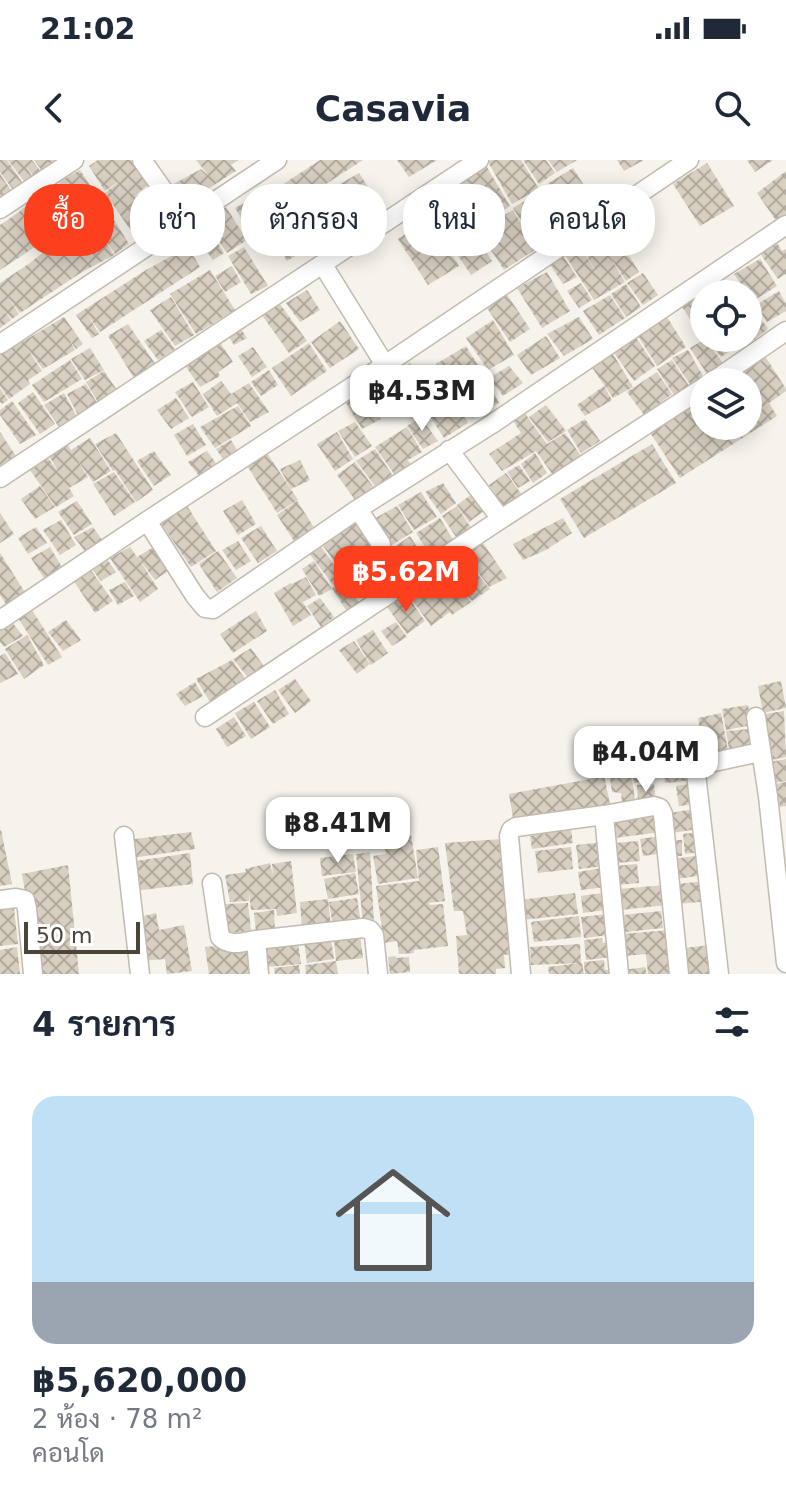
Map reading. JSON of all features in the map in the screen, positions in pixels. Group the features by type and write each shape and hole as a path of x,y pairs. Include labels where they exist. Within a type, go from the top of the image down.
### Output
{"street":[{"path":"0,209 74,160"},
{"path":"142,160 159,184"},
{"path":"225,194 277,160"},
{"path":"0,478 479,160"},
{"path":"0,620 689,160"},
{"path":"147,521 195,596 205,608 213,609 786,225"},
{"path":"0,344 132,256"},
{"path":"323,265 385,365"},
{"path":"732,368 786,331"},
{"path":"205,717 690,396"},
{"path":"449,450 501,519"},
{"path":"358,509 381,544"},
{"path":"756,717 786,963"},
{"path":"692,739 719,974"},
{"path":"696,766 760,752"},
{"path":"521,974 509,836 511,830 654,806 660,808 663,814 679,974"},
{"path":"604,815 619,974"},
{"path":"124,836 140,974"},
{"path":"212,883 220,937 226,943 363,928 374,935 378,974"},
{"path":"0,900 25,900 33,974"},
{"path":"256,940 259,974"}],"building":[{"path":"0,160 7,160 24,185 14,191 0,172"},
{"path":"8,160 32,160 42,173 35,178 26,166 33,178 26,184"},
{"path":"34,160 63,160 43,172"},
{"path":"98,160 131,160 147,184 130,184 130,229 114,206 114,186 121,180 114,185 101,184 89,166"},
{"path":"196,160 239,160 231,165 236,171 216,184 174,184 201,169 209,176"},
{"path":"320,160 363,160 326,184 284,184"},
{"path":"397,160 437,160 409,177"},
{"path":"521,160 536,184 521,184 521,199 512,204 505,192 505,184 501,184 488,162"},
{"path":"523,160 546,160 555,173 539,184"},
{"path":"548,160 577,160 557,172"},
{"path":"617,160 644,160 624,171"},
{"path":"747,160 773,160 755,172"},
{"path":"707,163 734,206 700,226 673,184"},
{"path":"485,164 497,184 451,184"},
{"path":"573,168 583,184 547,184"},
{"path":"80,170 89,184 60,184"},
{"path":"786,171 786,216 777,222 757,193"},
{"path":"359,173 366,184 340,184"},
{"path":"0,174 13,193 0,201"},
{"path":"521,203 521,221 513,208"},
{"path":"24,207 24,254 0,270 0,225"},
{"path":"225,208 241,231 241,244 227,253 225,250"},
{"path":"513,210 521,224 521,256 525,256 504,270 495,256 505,256 505,215"},
{"path":"114,220 129,244 114,253"},
{"path":"776,241 782,251 786,249 786,274 778,279 759,252"},
{"path":"241,249 241,256 250,256 268,286 251,294 228,256"},
{"path":"39,256 112,256 20,313 8,297 19,314 12,319 4,310 11,320 0,328 0,283"},
{"path":"172,256 193,256 200,267 100,332 88,315 99,334 92,338 76,315"},
{"path":"409,256 453,256 459,266 428,285"},
{"path":"458,256 489,256 492,261 471,275"},
{"path":"563,256 577,277 563,284 549,263"},
{"path":"566,256 586,256 598,275 587,256 610,256 625,282 594,300"},
{"path":"610,256 629,256 639,272 626,281"},
{"path":"760,259 777,286 762,295 762,280 738,280 734,274"},
{"path":"232,266 241,282 225,292 215,276"},
{"path":"210,270 235,310 196,334 170,294"},
{"path":"547,272 570,311 542,328 517,288"},
{"path":"643,273 658,295 643,305 627,283"},
{"path":"581,283 592,300 579,308 567,291"},
{"path":"626,284 641,307 626,317 611,294"},
{"path":"307,290 320,310 300,322 286,303"},
{"path":"779,291 786,311 767,322 762,314 762,301"},
{"path":"506,293 530,329 510,342 485,305"},
{"path":"610,295 625,318 599,335 583,311"},
{"path":"171,297 194,335 175,346 150,310"},
{"path":"277,300 307,341 289,353 259,311"},
{"path":"690,302 690,319 682,307"},
{"path":"665,314 686,347 657,366 636,333"},
{"path":"64,317 83,344 76,349 69,339 75,350 43,369 25,345 42,371 9,399 0,386 0,355"},
{"path":"579,317 593,339 564,356 547,334"},
{"path":"493,320 514,355 488,370 466,338"},
{"path":"762,320 768,329 762,334"},
{"path":"340,321 359,349 330,368 311,342"},
{"path":"128,324 156,365 134,378 108,336"},
{"path":"239,326 247,338 234,345 227,334"},
{"path":"161,330 175,349 158,360 144,341"},
{"path":"634,334 655,366 634,381 612,350"},
{"path":"546,336 560,358 531,375 517,355"},
{"path":"219,341 233,362 218,372 220,376 200,387 184,364"},
{"path":"309,343 327,371 291,396 272,368"},
{"path":"466,346 481,370 450,389 436,364"},
{"path":"253,347 267,367 252,377 238,356"},
{"path":"90,348 104,370 85,380 71,359"},
{"path":"688,350 698,368 690,368 690,384 672,358"},
{"path":"693,352 715,352 723,363 716,368 703,368"},
{"path":"613,354 633,387 613,398 591,366"},
{"path":"765,356 786,389 769,403 777,416 762,426 762,368 746,368"},
{"path":"70,360 82,379 44,402 32,385"},
{"path":"672,360 689,386 674,395 657,369"},
{"path":"410,363 439,405 422,415 394,372"},
{"path":"509,366 523,383 503,396 489,378"},
{"path":"269,370 278,385 261,396 251,382"},
{"path":"104,371 117,390 98,402 86,382"},
{"path":"657,372 672,394 644,415 627,392"},
{"path":"486,379 499,403 472,418 457,394"},
{"path":"221,381 231,394 249,383 269,412 250,422 237,403 217,416 203,394"},
{"path":"193,382 209,407 192,417 175,392"},
{"path":"86,384 97,403 78,415 67,394"},
{"path":"604,386 612,400 585,416 577,405"},
{"path":"363,387 381,419 362,429 343,398"},
{"path":"0,388 8,400 2,404 0,402"},
{"path":"33,392 55,424 40,434 18,403"},
{"path":"64,393 77,417 59,427 44,405"},
{"path":"176,398 189,418 171,429 157,410"},
{"path":"455,400 468,423 444,438 429,415"},
{"path":"12,401 36,435 20,444 0,415 0,410"},
{"path":"690,404 690,440 739,440 680,478 649,431"},
{"path":"546,405 566,431 548,442 529,417"},
{"path":"238,406 251,426 215,448 200,427"},
{"path":"524,412 547,444 565,433 581,456 553,475 536,451 502,471 489,454 521,433 512,419"},
{"path":"420,417 438,441 423,449 407,426"},
{"path":"585,419 600,441 581,453 567,430"},
{"path":"355,422 372,446 355,457 338,431"},
{"path":"193,424 206,445 187,456 174,435"},
{"path":"407,427 422,452 408,460 411,465 395,475 375,447"},
{"path":"0,432 16,456 0,465"},
{"path":"337,432 353,459 335,471 317,444"},
{"path":"116,433 153,490 136,502 95,444"},
{"path":"90,438 111,471 93,482 76,458 88,477 69,488 74,496 56,507 27,466 46,455 59,473 47,452 65,440 71,450"},
{"path":"231,440 239,453 225,462 216,449"},
{"path":"652,444 676,483 584,538 560,499"},
{"path":"375,449 393,476 375,486 356,461"},
{"path":"154,451 171,475 154,486 137,461"},
{"path":"207,451 218,466 200,477 188,462"},
{"path":"267,453 298,500 277,513 246,464"},
{"path":"535,453 547,473 533,483 521,464"},
{"path":"300,460 310,480 291,489 280,469"},
{"path":"355,462 375,489 356,501 337,475"},
{"path":"519,465 530,481 518,488 507,472"},
{"path":"114,472 135,502 114,516 93,484"},
{"path":"506,473 523,496 505,508 489,485"},
{"path":"443,483 456,503 441,514 425,492"},
{"path":"40,486 55,507 35,519 21,499"},
{"path":"421,492 437,517 414,530 398,505"},
{"path":"472,494 484,511 469,522 457,505"},
{"path":"242,500 256,524 238,535 223,511"},
{"path":"77,501 92,524 74,535 58,512"},
{"path":"297,501 317,532 296,544 277,515"},
{"path":"187,506 216,551 191,567 160,522"},
{"path":"397,506 413,532 390,546 372,520"},
{"path":"457,506 473,531 458,540 442,516"},
{"path":"0,513 14,534 0,543"},
{"path":"360,517 382,550 346,578 321,543"},
{"path":"440,518 455,543 432,558 416,533"},
{"path":"563,518 572,533 523,560 513,544"},
{"path":"61,520 76,545 60,555 43,530"},
{"path":"261,526 277,551 258,563 241,538"},
{"path":"36,527 47,543 28,554 18,538"},
{"path":"93,527 105,544 87,554 74,537"},
{"path":"410,536 427,563 410,574 393,548"},
{"path":"238,541 251,561 236,570 222,550"},
{"path":"483,543 507,578 489,587 465,554"},
{"path":"157,545 171,569 155,580 139,559 158,589 140,602 110,558 130,547 137,557"},
{"path":"320,545 343,578 333,585 309,553"},
{"path":"50,547 63,569 45,580 31,558"},
{"path":"218,551 237,578 217,592 199,564"},
{"path":"385,552 403,579 380,594 360,567"},
{"path":"0,553 26,594 7,606 0,595"},
{"path":"107,559 116,572 101,581 91,568"},
{"path":"314,561 332,589 319,596 302,569"},
{"path":"90,569 113,601 95,613 73,580"},
{"path":"473,569 490,589 472,601 456,581"},
{"path":"360,570 373,588 359,598 346,580"},
{"path":"447,570 471,602 431,626 407,593"},
{"path":"306,577 316,595 302,601 311,615 293,626 274,593"},
{"path":"345,580 362,608 349,615 332,588"},
{"path":"125,582 134,596 118,605 109,590"},
{"path":"405,593 425,621 407,634 387,607"},
{"path":"320,598 334,617 321,627 307,606"},
{"path":"32,610 62,657 48,665 18,618"},
{"path":"256,611 267,631 233,653 220,634"},
{"path":"66,620 81,640 63,651 48,632"},
{"path":"12,622 23,636 4,647 0,642 0,629"},
{"path":"396,622 407,637 392,646 381,631"},
{"path":"373,630 388,653 371,665 356,640"},
{"path":"27,635 44,665 24,679 5,649"},
{"path":"354,641 370,664 357,674 339,650"},
{"path":"251,648 266,669 250,680 233,659"},
{"path":"5,653 18,674 0,683 0,656"},
{"path":"232,660 248,683 213,707 196,679"},
{"path":"295,679 311,701 295,713 278,690"},
{"path":"781,681 786,708 763,713 758,686"},
{"path":"195,682 203,696 185,706 176,694"},
{"path":"275,690 289,714 273,724 257,701"},
{"path":"254,702 270,727 251,739 235,713"},
{"path":"748,705 752,725 726,730 722,709"},
{"path":"784,711 786,757 766,761 762,738 768,737 765,714"},
{"path":"721,713 729,755 706,760 698,718"},
{"path":"234,717 246,736 227,747 216,729"},
{"path":"750,729 752,745 746,745 746,751 729,749 726,731"},
{"path":"687,732 693,780 665,783 660,742"},
{"path":"651,754 655,779 634,783 631,772 635,800 622,802 621,793 612,792 609,772 631,769 629,757"},
{"path":"786,759 786,781 774,783 770,762"},
{"path":"604,775 611,809 514,824 509,794"},
{"path":"786,782 786,806 780,807 776,784"},
{"path":"694,783 697,804 679,806 676,786"},
{"path":"654,784 656,802 638,803 637,785"},
{"path":"695,809 698,829 672,833 669,813"},
{"path":"658,811 661,832 615,838 612,817"},
{"path":"571,829 573,843 532,849 530,836"},
{"path":"0,831 12,884 0,886"},
{"path":"191,832 195,849 131,858 127,840"},
{"path":"699,832 701,852 685,854 683,834"},
{"path":"411,835 418,878 378,884 373,856 386,854 383,840"},
{"path":"661,836 664,853 643,856 640,839"},
{"path":"501,839 511,954 504,955 505,968 496,969 496,974 459,974 456,936 467,935 463,911 454,911 445,843"},
{"path":"671,840 682,840 682,856 671,856"},
{"path":"638,841 640,861 617,863 615,843"},
{"path":"603,842 606,866 579,869 576,845"},
{"path":"438,847 445,901 429,903 443,904 448,946 399,954 397,941 384,943 376,886 419,881 416,850"},
{"path":"571,847 573,869 538,873 535,851"},
{"path":"370,852 374,922 363,924 356,854"},
{"path":"190,853 193,884 133,891 129,862"},
{"path":"353,854 356,872 322,876 320,858"},
{"path":"702,855 705,875 676,879 673,859"},
{"path":"291,861 297,913 277,916 276,909 251,910 249,892 249,901 230,902 225,875 246,872 245,869 270,863 273,875 272,864"},
{"path":"637,864 639,883 617,885 615,866"},
{"path":"68,865 79,974 40,974 22,874"},
{"path":"602,868 605,887 581,890 578,872"},
{"path":"355,873 359,894 328,899 324,879"},
{"path":"706,881 708,901 679,904 677,884"},
{"path":"665,885 666,905 621,910 619,889"},
{"path":"575,893 578,914 522,920 520,900"},
{"path":"602,893 605,910 583,913 581,896"},
{"path":"357,898 361,923 333,927 329,902"},
{"path":"328,899 331,927 302,929 300,902"},
{"path":"13,900 18,944 0,946 0,902"},
{"path":"248,903 251,931 229,933 225,904"},
{"path":"274,910 275,930 256,932 254,913"},
{"path":"661,911 663,928 625,932 623,915"},
{"path":"156,913 159,930 184,925 192,971 167,974 165,959 141,961 136,918"},
{"path":"607,914 609,935 584,938 581,917"},
{"path":"579,916 581,937 534,942 531,922"},
{"path":"669,930 673,974 648,974 646,954 625,956 623,934"},
{"path":"360,935 363,958 336,961 334,939"},
{"path":"602,938 603,943 612,942 613,957 586,960 584,940"},
{"path":"331,939 334,959 307,963 304,942"},
{"path":"298,942 301,964 267,967 265,946"},
{"path":"247,943 250,974 209,974 205,947"},
{"path":"580,944 581,963 531,965 530,947"},
{"path":"711,945 714,974 686,974 683,948"},
{"path":"17,947 20,974 0,974 0,950"},
{"path":"388,957 409,957 410,972 390,974"},
{"path":"604,960 605,970 616,969 616,974 585,974 584,962"},
{"path":"336,961 338,974 306,974 305,965"},
{"path":"582,963 584,974 549,974 548,967"},
{"path":"299,965 300,974 275,974 274,968"},
{"path":"645,967 647,974 624,974 623,970"}]}
